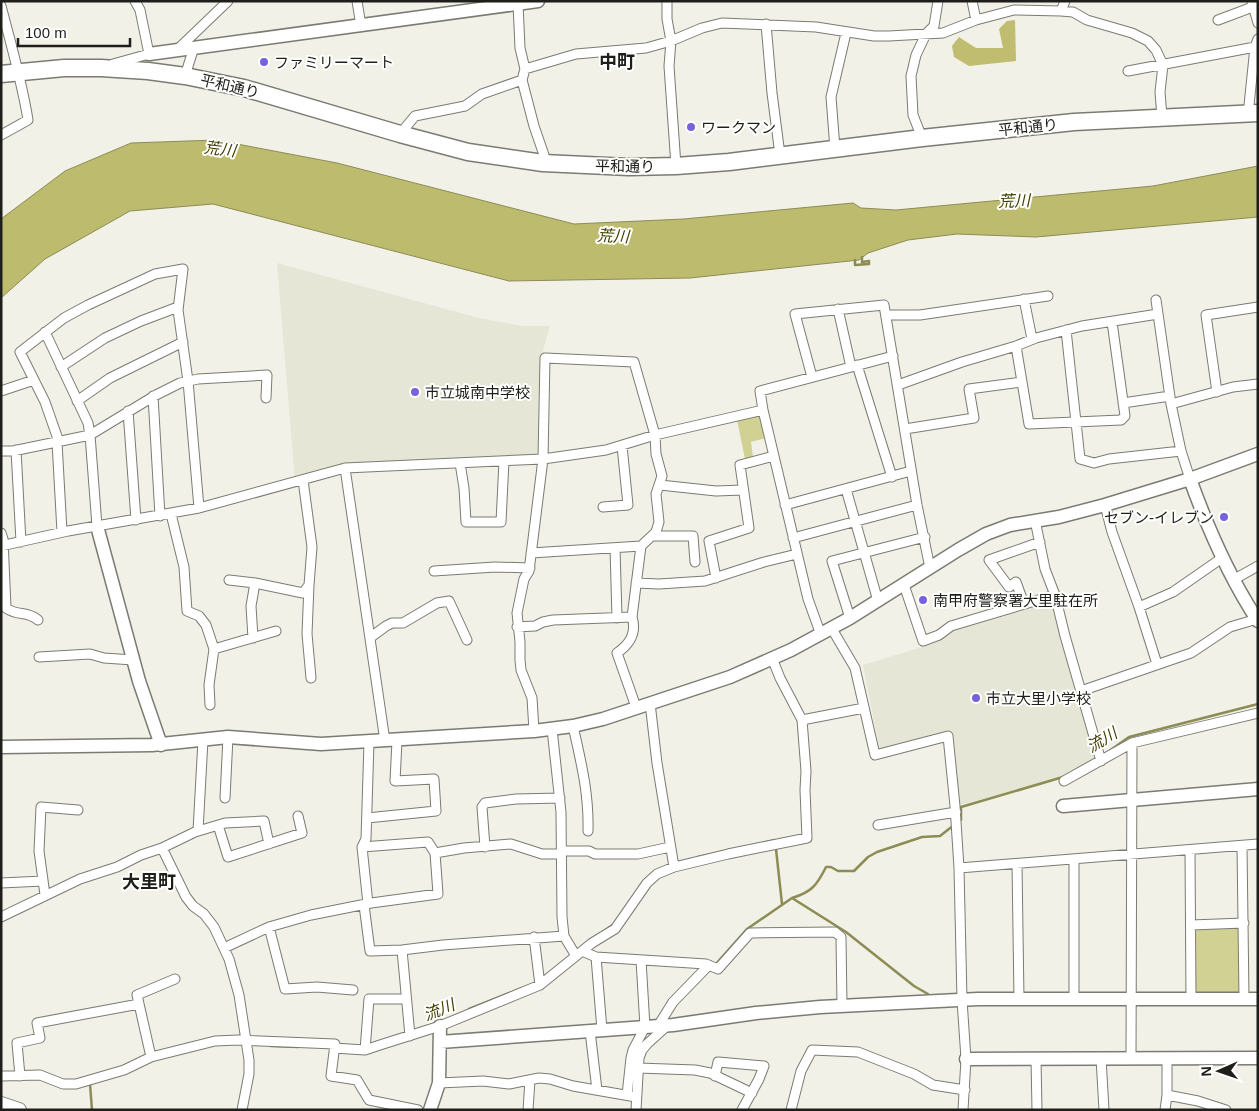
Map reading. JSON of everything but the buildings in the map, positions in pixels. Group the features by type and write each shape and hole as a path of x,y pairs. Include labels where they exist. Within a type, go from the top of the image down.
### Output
{"highway":[{"name":"平和通り","path":"9,73 64,68 101,68 185,76 244,88 468,152 543,163 628,167 676,166 1074,122 1253,114"}],"main road":[{"path":"1,1104 18,1110"}],"street":[{"path":"135,1 140,10 149,54"},
{"path":"177,50 228,1"},
{"path":"357,1 362,26"},
{"path":"101,68 149,54 194,47 362,26 502,4 538,1"},
{"path":"667,1 667,19 671,41 669,66 676,166"},
{"path":"922,138 913,115 911,76 916,55 926,34 934,26 938,1"},
{"path":"972,1 976,20"},
{"path":"1061,11 1065,1"},
{"path":"518,4 520,48 526,69 522,80 544,155 543,163"},
{"path":"1218,20 1254,4 1258,23"},
{"path":"1,6 9,73 22,83 28,120 1,135"},
{"path":"526,69 576,54 646,48 722,23 816,27 874,36 943,33 976,20 1014,10 1061,11 1073,12 1087,20 1132,33 1148,41 1156,50 1163,65 1160,92 1162,117"},
{"path":"766,24 780,155"},
{"path":"835,149 831,97 846,32"},
{"path":"1128,71 1163,65 1257,43 1253,114"},
{"path":"185,76 194,47"},
{"path":"400,134 416,116 465,106 482,94 522,80"},
{"path":"62,532 58,442 45,402 20,352 64,318 105,297 155,274 183,269 178,307 188,382 199,508"},
{"path":"886,315 920,315 1048,296"},
{"path":"1024,299 1032,339"},
{"path":"1080,691 1191,653 1230,627 1257,620 1222,558 1207,526 1190,480 1181,451 1170,400 1156,300"},
{"path":"812,378 795,314 884,305 911,471 930,568"},
{"path":"62,367 104,338 178,307"},
{"path":"1217,392 1206,315 1258,307"},
{"path":"838,309 854,366 892,476"},
{"path":"898,385 1032,339 1066,330 1158,314"},
{"path":"1016,346 1029,424 1121,420 1124,416 1123,403 1112,322"},
{"path":"1066,330 1080,459 1094,463 1109,459 1181,451"},
{"path":"45,332 88,423 97,526 133,660 161,745"},
{"path":"77,401 110,378 183,342"},
{"path":"892,356 760,391 808,599 826,632 855,668 875,755 948,736 960,868 962,1000 966,1059 963,1110"},
{"path":"532,552 641,546 656,532 659,522 656,494 662,476 656,454 655,435 634,362 545,358 543,459 530,568 524,579 517,613 521,670 532,698 534,731"},
{"path":"1,451 16,450 90,435 153,396 198,379 267,375 266,398"},
{"path":"1,391 34,380"},
{"path":"905,429 974,418 969,389 1022,382"},
{"path":"1123,403 1170,400 1258,384"},
{"path":"153,396 160,516"},
{"path":"2,546 62,532 199,508 345,468 543,459 606,450 655,435 763,410"},
{"path":"128,411 136,520"},
{"path":"603,507 628,505 622,446"},
{"path":"16,450 21,542"},
{"path":"1,746 161,745 228,737 313,744 391,741 534,731 573,726 636,708 730,677 772,658 826,632 986,534 1010,525 1059,517 1190,480 1258,454"},
{"path":"716,578 709,541 748,528 740,465 774,456"},
{"path":"460,463 466,522 501,522 504,461"},
{"path":"345,468 371,637 391,741 396,781 434,780 436,811 367,818"},
{"path":"785,505 911,471"},
{"path":"303,480 312,547 306,634 311,678"},
{"path":"660,485 716,491 743,490"},
{"path":"846,489 878,601"},
{"path":"793,538 917,505"},
{"path":"1105,505 1112,532 1157,664"},
{"path":"171,514 184,567 187,611 199,616 206,625 214,649 208,685 210,705"},
{"path":"1035,520 1045,569 1055,595 1100,759"},
{"path":"1,533 6,608 13,613 32,615 38,620"},
{"path":"652,536 693,536 695,562"},
{"path":"850,618 832,560 925,537"},
{"path":"1024,604 1016,582 1009,587 989,560 1040,542"},
{"path":"636,708 617,654 630,643 634,625 632,617 641,546"},
{"path":"615,548 617,618"},
{"path":"636,583 659,584 705,581 764,562 797,554"},
{"path":"1139,607 1173,592 1222,558"},
{"path":"434,571 495,566 530,568"},
{"path":"1233,580 1258,566"},
{"path":"229,580 303,592 310,585"},
{"path":"254,638 251,606 255,583"},
{"path":"904,585 924,641 939,635 951,626 1055,595"},
{"path":"371,637 392,623 403,623 437,603 449,601 467,640"},
{"path":"518,627 535,626 553,620 632,617"},
{"path":"214,649 276,631"},
{"path":"39,657 90,654 104,658 133,660"},
{"path":"334,1048 365,1050 440,1026 540,985 592,943 615,930 647,883 658,874 674,867 807,838 804,790 806,771 802,720 780,678 772,658"},
{"path":"650,703 657,763 674,867"},
{"path":"802,720 864,708"},
{"path":"1064,781 1100,759 1132,743 1258,713"},
{"path":"573,726 585,778 588,831"},
{"path":"552,729 561,812 564,936 579,953 596,957 712,967"},
{"path":"225,798 228,737"},
{"path":"198,831 203,740"},
{"path":"368,742 366,839 362,847 370,951 564,936"},
{"path":"1131,1058 1132,743"},
{"path":"1064,806 1258,789"},
{"path":"485,846 482,807 485,803 516,799 560,798"},
{"path":"45,895 39,851 41,808 78,810"},
{"path":"218,825 228,857 302,833 298,816"},
{"path":"878,825 956,818"},
{"path":"1,917 80,879 116,867 141,854 162,848 198,831 218,825 251,820 264,821 269,844"},
{"path":"224,948 269,927 311,915 366,904 438,894 435,853 428,842 362,847"},
{"path":"435,853 464,848 511,844 542,854 589,851 595,854 638,854 670,848"},
{"path":"960,868 1258,844"},
{"path":"1242,846 1244,999"},
{"path":"162,848 186,897 193,906 204,914 214,927 229,959 239,995 250,1060 242,1110"},
{"path":"1190,850 1191,999"},
{"path":"1074,859 1074,1000"},
{"path":"1017,864 1019,1000"},
{"path":"1,883 43,881"},
{"path":"1191,925 1244,923"},
{"path":"269,927 285,989 317,987 353,990"},
{"path":"632,1096 642,1050 660,1026 673,1002 750,933 835,932 841,937 842,1006"},
{"path":"534,937 540,985"},
{"path":"402,950 410,1036"},
{"path":"596,957 597,1090"},
{"path":"641,960 660,1026"},
{"path":"151,1057 137,995 175,979"},
{"path":"365,1050 369,999 406,999"},
{"path":"440,1042 660,1026 756,1013 842,1006 962,1000 1258,999"},
{"path":"20,1076 17,1043 40,1038 37,1023 139,1004"},
{"path":"430,1110 439,1083 440,1026"},
{"path":"636,1110 632,1096 630,1058 633,1050 660,1026"},
{"path":"1,1076 40,1075 64,1084 76,1084 124,1070 151,1057 215,1041 246,1040 335,1044 331,1076 357,1080 369,1100 418,1110"},
{"path":"791,1110 801,1071 812,1050 858,1052 914,1074 933,1086 965,1090"},
{"path":"1102,1058 1104,1110"},
{"path":"1165,1110 1167,1058"},
{"path":"966,1059 1258,1058"},
{"path":"1036,1059 1037,1110"},
{"path":"715,1076 718,1062 764,1066 742,1110"},
{"path":"638,1068 695,1070 715,1076 752,1093"},
{"path":"439,1083 483,1081 509,1084 540,1078 573,1086 632,1096"},
{"path":"528,1110 530,1080"},
{"path":"1167,1095 1198,1101 1226,1110"}],"shaded area":[{"path":"1015,20 1016,61 969,66 954,57 952,46 959,37 976,48 1003,48 999,29 1007,21"},
{"name":"市立城南中学校","path":"277,263 479,318 522,326 550,326 542,354 543,459 345,468 295,482"},
{"path":"764,413 769,437 751,442 753,457 745,459 737,420"},
{"name":"市立大里小学校","path":"1052,599 1099,755 1059,779 959,805 950,732 882,750 879,747 863,665 935,643 948,631"},
{"path":"1244,923 1244,999 1191,999 1191,925"}],"water":[{"name":"荒川","path":"216,140 337,163 574,224 684,219 853,203 861,208 896,210 1153,186 1258,166 1258,217 1036,237 957,234 908,240 868,253 859,260 690,278 509,281 213,204 130,211 45,259 1,298 1,219 65,171 131,143"}],"waterway":[{"path":"855,260 855,265 869,264 869,261 862,262 862,257"},
{"name":"流川","path":"1105,754 1129,737 1258,704"},
{"name":"流川","path":"958,822 961,820 961,807 1063,777"},
{"path":"792,898 813,887 820,879 826,867 831,867 838,871 854,871 868,857 877,852 922,837 940,836 954,825"},
{"name":"流川","path":"698,857 775,840 782,904"},
{"path":"715,965 747,929 792,898 846,932 914,986 928,994"},
{"name":"流川","path":"604,931 614,924"},
{"name":"流川","path":"469,1009 522,988"},
{"name":"流川","path":"271,1046 298,1047"},
{"path":"632,1093 634,1079"},
{"name":"流川","path":"92,1083 90,1084 92,1110"}],"place":[{"name":"ファミリーマート","path":"264,62"},
{"name":"ワークマン","path":"691,127"},
{"name":"市立城南中学校","path":"415,392"},
{"name":"セブン-イレブン","path":"1224,517"},
{"name":"南甲府警察署大里駐在所","path":"923,600"},
{"name":"市立大里小学校","path":"976,698"}],"district":[{"name":"中町","path":"617,62"},
{"name":"大里町","path":"149,882"}]}
